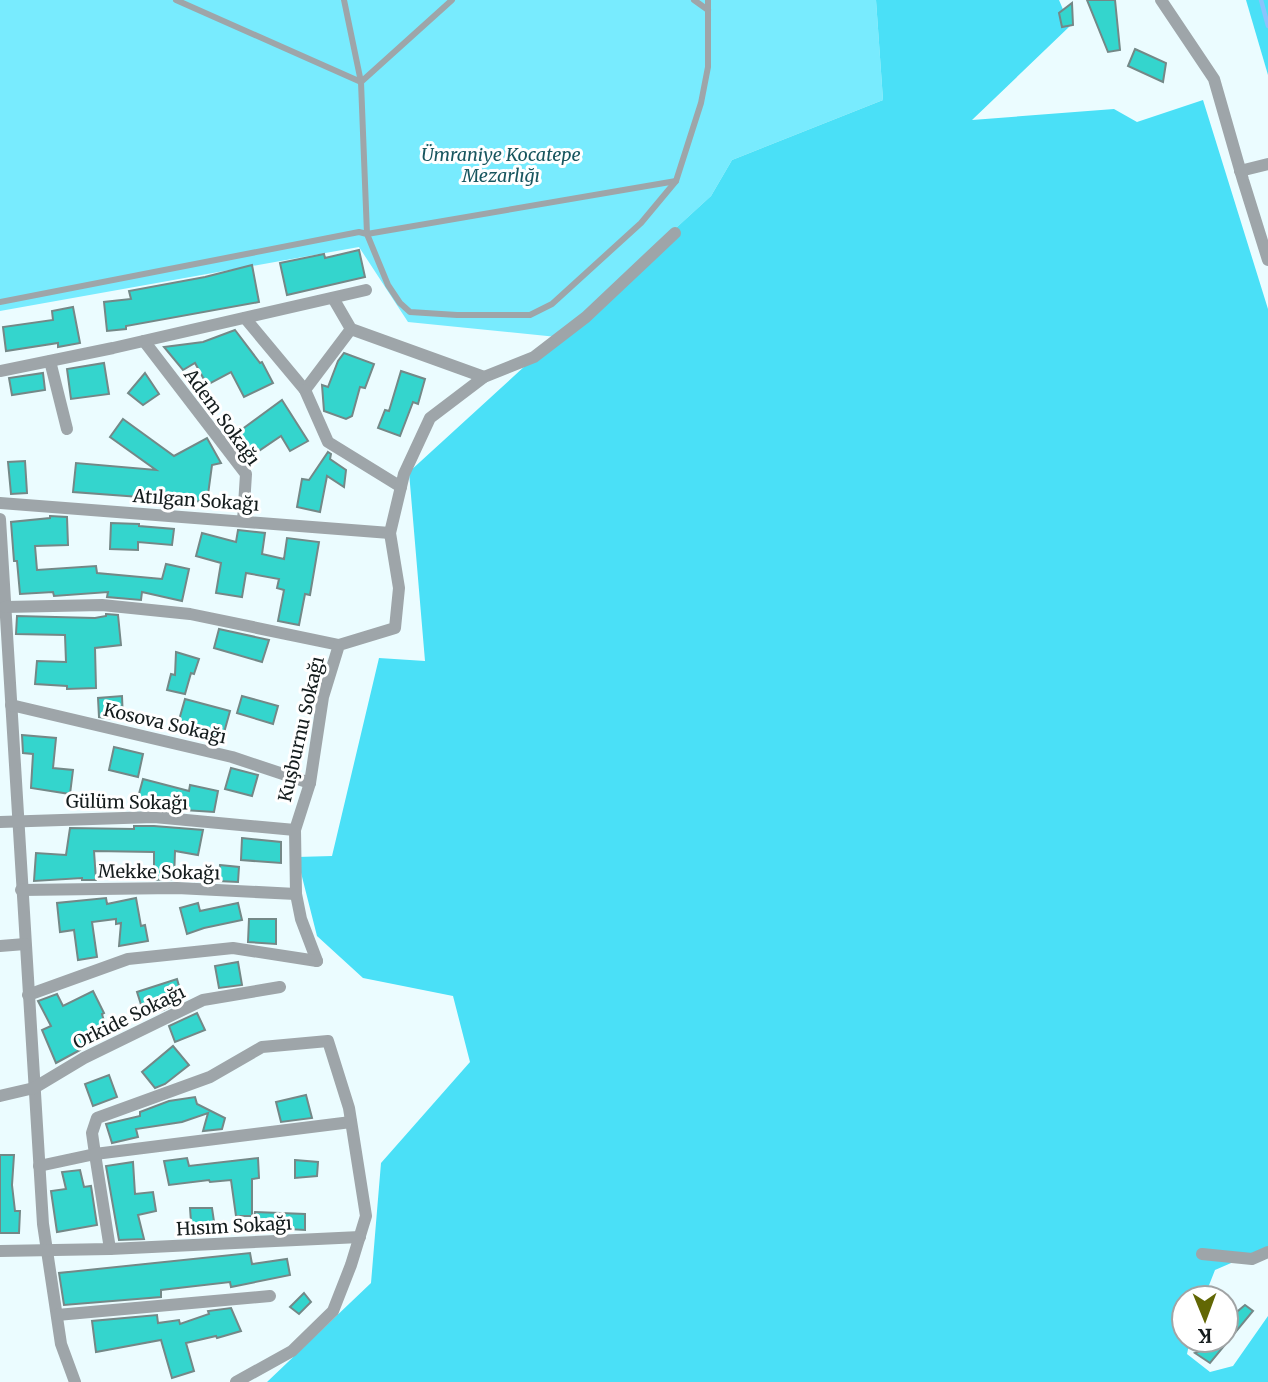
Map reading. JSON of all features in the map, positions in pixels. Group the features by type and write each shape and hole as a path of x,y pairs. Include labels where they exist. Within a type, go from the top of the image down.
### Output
{"street":[{"path":"1161,0 1214,79 1268,260"},
{"path":"1240,171 1268,163"},
{"name":"Kuşburnu Sokağı","path":"28,995 128,959 233,948 317,961 301,919 296,894 295,830 310,783 323,697 339,645 395,628 399,588 390,533 404,474 430,418 484,377 534,357 586,317 675,233"},
{"path":"0,371 366,290"},
{"path":"333,298 351,328 484,377"},
{"path":"245,318 305,390 328,443 401,488"},
{"path":"305,390 351,328"},
{"name":"Adem Sokağı","path":"144,341 246,474 243,521"},
{"path":"50,361 66,429"},
{"name":"Atılgan Sokağı","path":"0,503 390,533"},
{"path":"0,519 5,607 4,655 10,705 6,729 17,820 46,1250 61,1344 75,1382"},
{"path":"5,607 102,605 190,614 339,645"},
{"name":"Kosova Sokağı","path":"10,705 232,757 310,783"},
{"name":"Gülüm Sokağı","path":"0,822 154,817 295,830"},
{"name":"Mekke Sokağı","path":"21,890 177,888 296,894"},
{"path":"0,946 25,944"},
{"name":"Orkide Sokağı","path":"0,1096 34,1088 84,1058 203,1000 280,987"},
{"path":"110,1249 92,1133 97,1118 210,1077 262,1047 328,1041 351,1122 366,1216 333,1311 292,1351 236,1382"},
{"path":"39,1166 95,1154 351,1122"},
{"name":"Hısım Sokağı","path":"46,1250 360,1237"},
{"path":"0,1251 46,1250"},
{"path":"1202,1254 1252,1259 1268,1252"},
{"path":"57,1315 270,1296"}],"lane":[{"path":"176,0 361,82"},
{"path":"344,0 361,82 367,234 388,285 400,303 411,313 457,315 530,315 552,304 641,223 676,181 706,79 708,0"},
{"path":"361,82 453,0"},
{"path":"694,0 708,10"},
{"path":"0,302 359,232 367,234 676,181"}],"green space":[{"name":"Ümraniye Kocatepe Mezarlığı","path":"0,0 876,0 883,100 732,160 711,196 557,337 408,322 359,247 0,311"}],"shaded area":[{"path":"876,0 1059,0 1070,26 972,120 1114,109 1137,122 1203,100 1268,309 1268,1247 1215,1270 1210,1284 1170,1284 1170,1354 1187,1354 1210,1372 1233,1366 1268,1316 1268,1382 267,1382 371,1283 381,1163 470,1062 453,996 363,978 317,936 297,857 332,856 379,658 425,661 409,472 711,196 732,160 883,100"},
{"path":"1246,0 1268,0 1268,75"}],"building":[{"path":"1087,0 1115,0 1120,50 1108,52"},
{"path":"1072,3 1073,25 1062,27 1059,13"},
{"path":"1135,49 1166,63 1163,82 1128,66"},
{"path":"359,250 365,277 287,295 280,263 324,254 325,258"},
{"path":"252,265 259,302 107,331 104,302 131,299 129,291"},
{"path":"73,307 80,343 58,347 58,343 6,351 3,327 53,320 52,311"},
{"path":"235,330 260,363 262,362 273,383 244,397 231,372 207,385 195,363 183,370 164,347 203,342"},
{"path":"344,353 374,364 365,388 360,387 352,416 346,419 324,411 322,385 328,387"},
{"path":"104,363 109,394 71,399 67,369"},
{"path":"401,371 425,379 418,404 413,402 400,436 378,428 385,410 389,411"},
{"path":"43,373 45,390 12,395 9,378"},
{"path":"145,373 159,394 143,405 128,393"},
{"path":"282,400 308,441 290,451 281,436 250,457 230,438"},
{"path":"123,419 174,456 207,438 221,463 212,465 207,502 73,492 76,463 156,470 110,437"},
{"path":"328,452 331,454 330,459 346,470 344,487 327,476 320,512 297,507 302,479 309,480"},
{"path":"25,461 27,493 11,494 8,462"},
{"path":"50,516 67,517 68,545 35,546 37,570 96,566 97,573 162,579 166,564 189,569 182,601 142,592 141,600 107,597 108,592 54,596 53,592 20,594 11,522"},
{"path":"111,523 174,529 172,545 138,542 138,550 110,549"},
{"path":"238,530 265,533 262,554 284,559 287,538 319,542 310,595 305,594 299,625 278,621 284,590 277,588 279,579 246,573 242,597 216,593 221,563 196,556 202,533 236,542"},
{"path":"106,614 118,615 121,645 95,648 96,688 67,689 67,686 35,684 37,661 66,662 65,635 16,634 17,616 95,618"},
{"path":"219,629 269,640 262,662 214,648"},
{"path":"176,652 199,659 194,674 191,673 185,694 167,690 171,674 175,675"},
{"path":"122,696 123,720 99,717 98,698"},
{"path":"242,696 278,706 273,724 237,713"},
{"path":"185,699 230,711 222,740 177,727"},
{"path":"22,735 56,738 53,768 73,770 70,794 31,788 33,754 23,753"},
{"path":"114,747 143,754 138,777 109,770"},
{"path":"231,768 258,775 252,796 225,789"},
{"path":"143,779 189,791 190,785 218,791 214,812 168,809 137,801"},
{"path":"134,826 203,830 198,855 175,851 174,879 154,880 154,852 94,851 96,880 82,878 34,881 36,853 66,855 70,828 134,829"},
{"path":"242,838 281,842 281,863 241,860"},
{"path":"220,865 239,867 238,882 218,881"},
{"path":"106,898 107,904 136,898 141,926 145,925 148,941 119,946 121,923 116,924 116,919 92,922 97,957 78,960 74,930 60,932 57,903"},
{"path":"198,903 200,911 238,903 242,920 187,934 180,908"},
{"path":"249,919 276,919 276,944 248,942"},
{"path":"238,962 242,985 219,988 215,966"},
{"path":"177,979 183,1000 163,1010 144,1014 137,992"},
{"path":"93,991 104,1013 102,1014 108,1036 79,1048 80,1050 56,1063 42,1030 51,1026 38,1001 57,994 63,1006"},
{"path":"197,1013 205,1030 175,1042 169,1026"},
{"path":"173,1046 189,1065 165,1084 155,1088 142,1072"},
{"path":"109,1075 117,1097 93,1106 85,1084"},
{"path":"306,1095 312,1118 281,1122 276,1102"},
{"path":"195,1097 197,1104 225,1118 222,1129 203,1131 208,1113 182,1122 136,1129 138,1137 112,1143 106,1124 140,1116 140,1112 169,1101"},
{"path":"0,1155 14,1155 12,1185 15,1211 20,1211 19,1233 0,1233"},
{"path":"187,1158 189,1166 258,1158 259,1178 252,1179 252,1216 236,1216 231,1180 169,1185 164,1161"},
{"path":"295,1160 318,1162 317,1176 295,1178"},
{"path":"133,1162 135,1194 153,1192 156,1211 138,1215 144,1239 119,1240 106,1166"},
{"path":"80,1170 84,1187 91,1186 97,1225 57,1232 51,1191 66,1189 62,1172"},
{"path":"190,1208 212,1208 216,1235 192,1236"},
{"path":"255,1212 305,1214 305,1230 270,1228 252,1232"},
{"path":"250,1253 252,1264 287,1259 290,1275 231,1287 230,1282 161,1290 161,1297 64,1305 59,1273"},
{"path":"304,1293 311,1302 299,1314 290,1307"},
{"path":"1245,1305 1253,1311 1240,1327 1240,1309"},
{"path":"231,1308 241,1331 186,1343 194,1371 172,1378 161,1340 96,1352 92,1321 157,1315 158,1323 179,1320 180,1324 209,1314 208,1311"},
{"path":"1196,1354 1217,1354 1210,1363"}],"waterway":[{"path":"1261,0 1268,26"}]}
